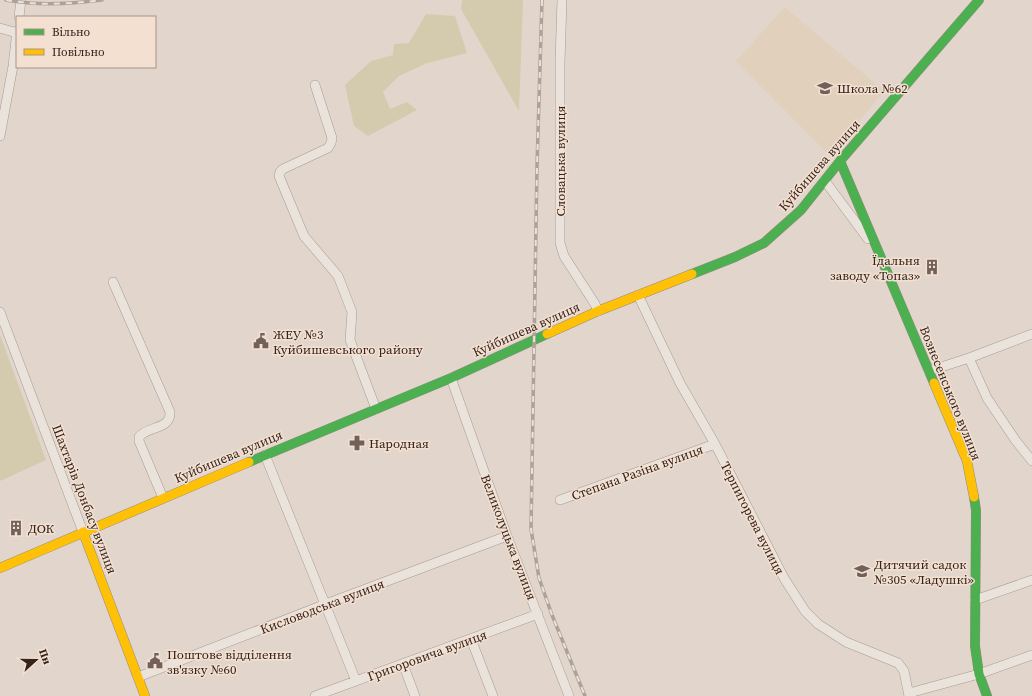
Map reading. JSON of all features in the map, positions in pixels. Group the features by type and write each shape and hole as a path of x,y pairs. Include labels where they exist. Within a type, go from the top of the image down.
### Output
{"main road":[{"name":"Куйбишева вулиця","path":"0,568 265,455 451,378 598,311 734,257 764,242 801,210 840,161 979,0"},
{"name":"Вознесенського вулиця","path":"840,161 967,461 976,510 975,646 979,674 987,696"},
{"name":"Шахтарів Донбасу вулиця","path":"83,532 145,696"}],"street":[{"path":"19,16 21,0"},
{"name":"Словацька вулиця","path":"562,0 560,62 560,243 564,256 598,311"},
{"path":"0,28 16,32"},
{"path":"0,136 13,66 16,40"},
{"path":"315,85 332,138 331,143 328,148 283,169 279,176 304,236 338,276 352,312 350,340 376,409"},
{"name":"Вознесенського вулиця","path":"825,181 876,249"},
{"path":"113,282 170,412 169,420 166,423 144,433 139,437 139,441 163,498"},
{"name":"Терпигорева вулиця","path":"638,295 680,383 715,444 784,578 805,611 818,624 846,642 898,663 904,671 909,694"},
{"name":"Шахтарів Донбасу вулиця","path":"0,312 83,532"},
{"path":"929,371 969,358 1032,334"},
{"path":"969,358 987,398 1016,441 1032,460"},
{"name":"Великолуцька вулиця","path":"451,378 508,536 569,696"},
{"name":"Степана Разіна вулиця","path":"560,500 715,444"},
{"path":"265,455 356,681"},
{"name":"Кисловодська вулиця","path":"138,677 326,604 508,536"},
{"path":"975,600 1032,580"},
{"name":"Григоровича вулиця","path":"315,696 538,614"},
{"path":"471,639 493,696"},
{"path":"909,694 979,674 1032,655"},
{"path":"403,664 415,696"}],"shaded area":[{"path":"462,0 523,0 519,111 461,9"},
{"path":"785,7 884,91 830,156 736,61"},
{"path":"426,14 455,16 467,53 427,63 399,76 383,92 390,109 407,102 417,110 368,136 354,126 345,85 371,61 393,55 394,44 409,43"},
{"path":"0,335 46,460 0,481"}],"railway":[{"path":"6,0 54,4 102,0"},
{"path":"542,0 537,166 531,529 539,578 552,615 585,696"}],"traffic: fast":[{"path":"692,274 735,257 764,243 801,210 840,161 979,0"},
{"path":"840,161 934,383"},
{"path":"249,462 451,378 547,334"},
{"path":"974,497 976,510 975,646 979,674 987,696"}],"traffic: slow":[{"path":"547,334 598,311 692,274"},
{"path":"934,383 967,461 974,497"},
{"path":"0,568 249,462"},
{"path":"83,532 145,696"}],"place":[{"name":"Школа №62","path":"825,88"},
{"name":"Їдальня заводу «Топаз»","path":"932,267"},
{"name":"ЖЕУ №3 Куйбишевського району","path":"261,341"},
{"name":"Народная","path":"357,443"},
{"name":"ДОК","path":"16,528"},
{"name":"Дитячий садок №305 «Ладушкі»","path":"862,571"},
{"name":"Поштове відділення зв'язку №60","path":"155,661"}]}
